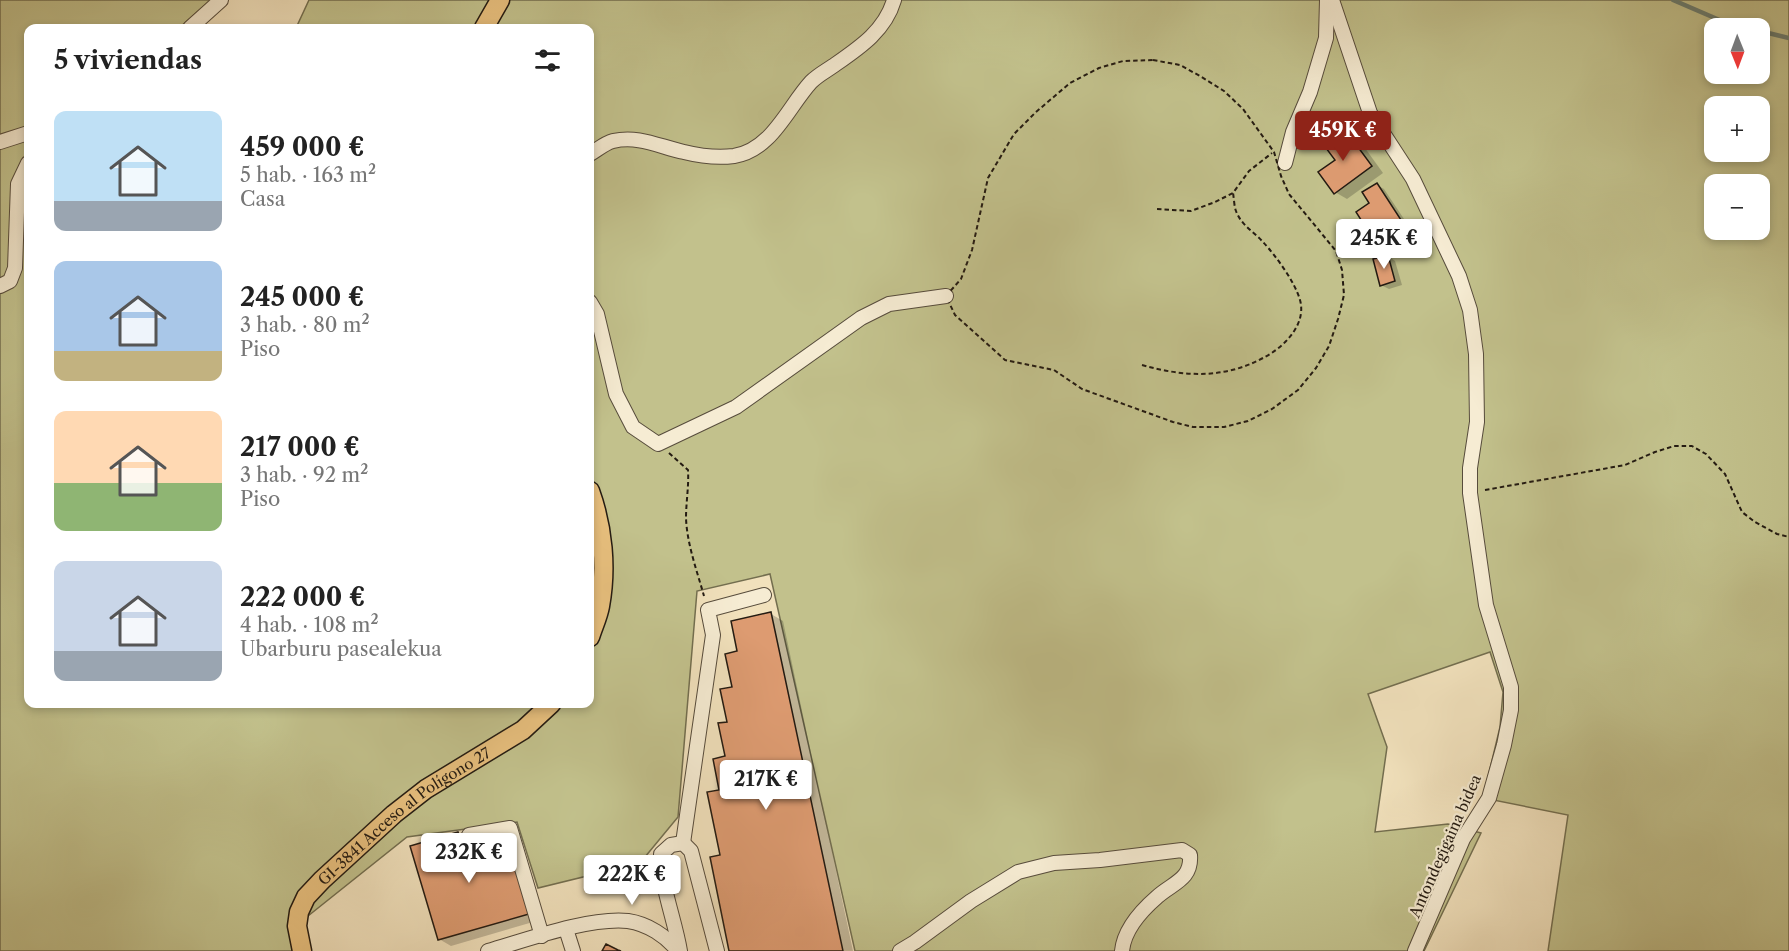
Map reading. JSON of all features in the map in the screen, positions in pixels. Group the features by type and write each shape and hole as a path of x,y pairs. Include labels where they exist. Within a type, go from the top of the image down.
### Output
{"main road":[{"path":"486,24 500,0"},
{"path":"594,504 604,552 600,606 594,625"},
{"name":"GI-3841 Acceso al Polígono 27","path":"302,951 297,926 299,912 306,897 322,880 426,789 524,730 547,708"}],"street":[{"path":"195,24 220,0"},
{"path":"594,152 611,141 633,138 660,144 684,153 713,157 737,156 758,146 775,131 793,103 813,80 872,37 885,22 894,0"},
{"path":"1285,163 1293,132 1310,92 1326,38 1327,0"},
{"name":"Antondegigaina bidea","path":"1332,0 1370,113 1413,179 1459,276 1470,310 1476,354 1477,422 1470,468 1470,493 1486,605 1510,687 1511,710 1489,798 1463,839 1415,951"},
{"path":"0,142 24,134"},
{"path":"0,286 10,281 15,268 18,184 24,171"},
{"path":"594,309 616,394 633,426 658,444 736,407 861,318 889,304 946,296"},
{"path":"683,843 713,635 708,610 764,595"},
{"path":"469,835 510,828 543,936"},
{"path":"679,951 661,867 661,854 671,845 683,843"},
{"path":"683,843 691,851 717,951"},
{"path":"900,951 971,901 1018,872 1054,862 1139,856 1182,849 1190,855 1191,865 1180,881 1158,896 1135,921 1123,940 1122,951"},
{"path":"488,951 566,929 604,922 629,921 661,934 679,951"},
{"path":"566,929 573,951"}],"path":[{"path":"1123,60 1153,60 1180,65 1224,91 1243,109 1274,152 1281,176 1290,194 1336,251 1344,295 1329,346 1316,368 1298,390 1272,409 1248,421 1224,427 1193,427 1173,422 1082,389 1054,370 1005,360 955,315 946,296 961,279 972,250 988,178 1014,134 1070,83 1099,68 1123,60"},
{"path":"1157,209 1191,211 1233,193 1250,171 1274,152 1293,132"},
{"path":"1142,365 1169,373 1224,372 1248,366 1275,352 1292,334 1300,317 1301,301 1276,258 1247,227 1236,211 1233,193"},
{"path":"658,444 688,470 686,518 688,539 708,610"},
{"path":"1470,493 1625,465 1674,446 1692,446 1706,454 1725,474 1742,512 1776,534 1789,537"}],"shaded area":[{"path":"0,0 211,0 184,24 24,24 24,708 594,708 594,24 298,24 309,0 1789,0 1789,951 1548,951 1568,815 1483,798 1500,727 1503,692 1490,652 1368,694 1387,747 1375,832 1448,824 1481,833 1424,951 855,951 770,574 697,591 678,817 640,863 538,888 517,822 407,837 298,924 298,951 0,951"}],"building":[{"path":"1344,128 1372,166 1334,194 1318,172 1335,160 1323,144"},
{"path":"1377,183 1403,223 1375,242 1356,212 1369,203 1362,192"},
{"path":"1388,255 1395,281 1380,286 1373,259"},
{"path":"771,612 843,951 729,951 710,857 720,855 707,792 719,790 713,759 725,756 718,723 727,722 720,689 732,687 725,654 737,651 731,621"},
{"path":"458,832 463,847 505,834 529,914 438,940 410,846"},
{"path":"606,944 618,950 621,951 602,951"}],"waterway":[{"path":"1673,0 1715,18"},
{"path":"1770,33 1789,38"}]}
